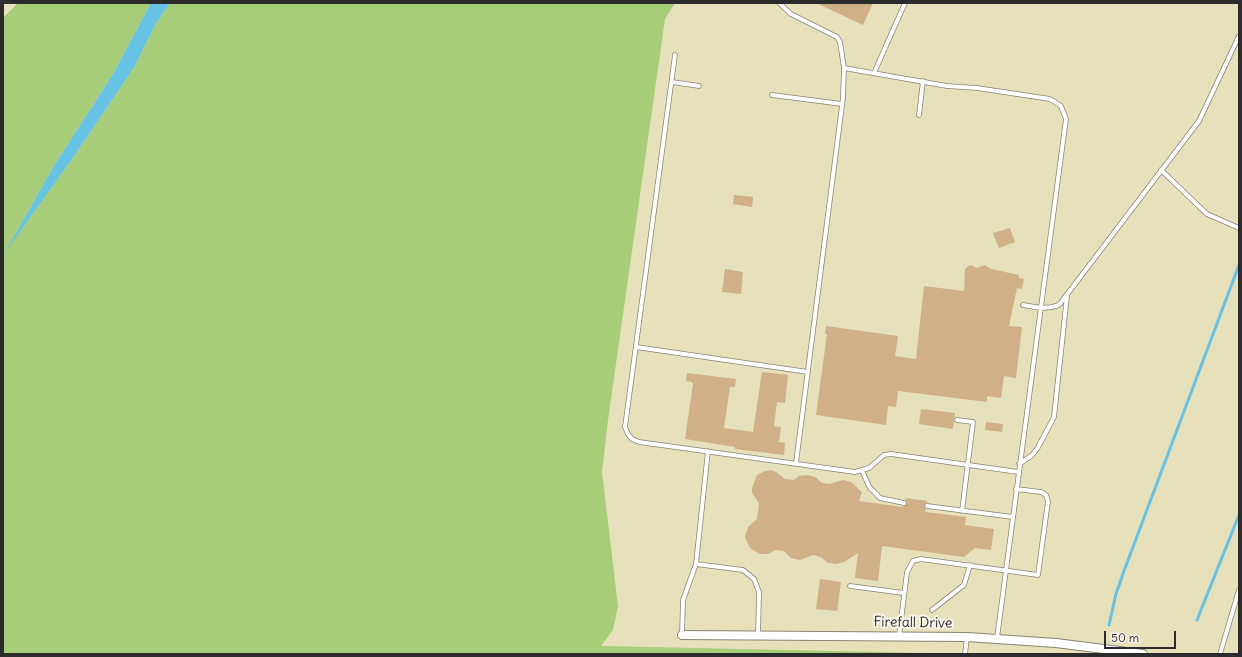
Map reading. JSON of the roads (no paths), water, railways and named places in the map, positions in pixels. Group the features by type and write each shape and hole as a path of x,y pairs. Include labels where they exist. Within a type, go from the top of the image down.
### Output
{"street":[{"name":"Firefall Drive","path":"682,635 997,638 1056,643 1143,654"}],"lane":[{"path":"780,3 791,14 837,37 840,42 844,68 842,104 796,463"},
{"path":"874,73 905,3"},
{"path":"1023,305 1042,308 1059,305 1203,114 1239,36"},
{"path":"676,55 625,427 632,439 639,442 855,472 869,468 884,455 904,455 1018,472"},
{"path":"844,68 923,81 1042,97 1050,99 1061,106 1066,119 997,638"},
{"path":"919,115 923,81"},
{"path":"672,82 699,86"},
{"path":"772,96 842,104"},
{"path":"1161,170 1206,214 1239,228"},
{"path":"1020,464 1032,456 1037,449 1054,416 1067,295"},
{"path":"636,346 808,372"},
{"path":"957,420 973,422 962,511"},
{"path":"682,635 683,600 696,564 708,451"},
{"path":"862,471 870,488 880,498 904,503"},
{"path":"899,636 908,567 913,561 921,559 1006,570 1038,576 1048,501 1046,495 1040,492 1016,489"},
{"path":"927,506 1012,517"},
{"path":"696,564 743,570 754,579 759,592 758,636"},
{"path":"932,610 964,585 968,577 970,565"},
{"path":"850,586 904,593"},
{"path":"1220,654 1239,590"},
{"path":"965,654 967,637"}],"water":[{"path":"151,3 170,3 155,25 135,66 75,155 4,254 55,164 113,74"}],"waterway":[{"path":"1109,625 1116,594 1124,571 1239,265"},
{"path":"1197,620 1239,515"}]}
